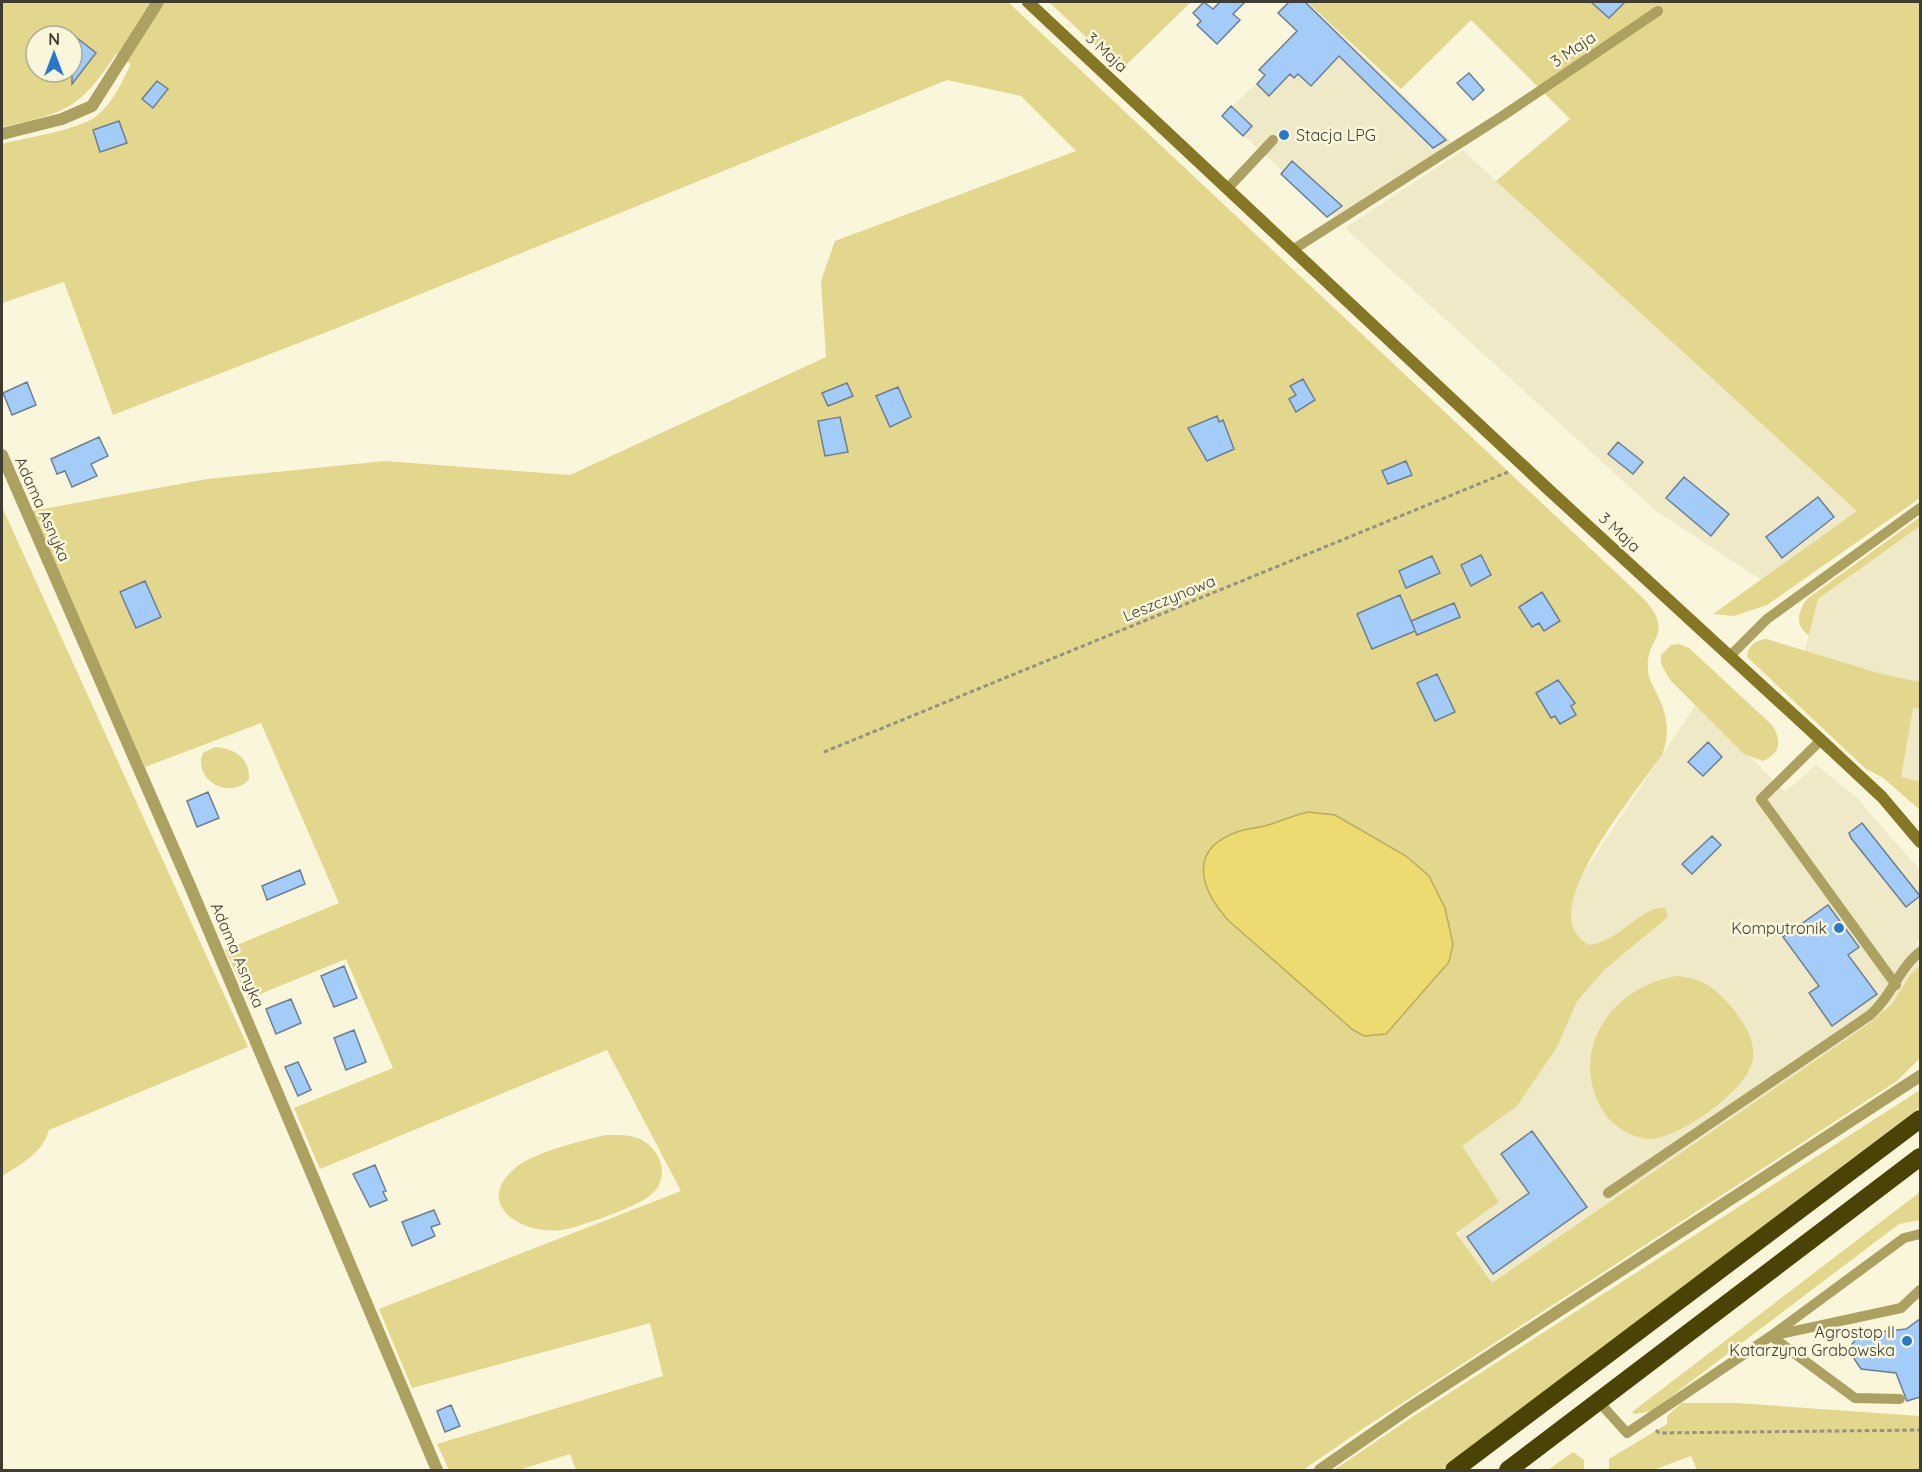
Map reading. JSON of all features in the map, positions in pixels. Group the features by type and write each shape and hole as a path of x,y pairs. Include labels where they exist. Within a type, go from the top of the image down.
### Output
{"highway":[{"path":"1454,1470 1920,1119"},
{"path":"1508,1470 1920,1157"}],"street":[{"path":"2,134 62,119 92,106 158,2"},
{"name":"3 Maja","path":"1028,2 1523,466 1882,797 1920,842"},
{"name":"Adama Asnyka","path":"2,455 223,962 438,1470"},
{"path":"1320,1470 1418,1403 1920,1076"}],"lane":[{"name":"3 Maja","path":"1294,249 1504,115 1658,11"},
{"path":"1228,188 1273,141"},
{"path":"1730,656 1767,619 1920,508"},
{"path":"1821,740 1761,799 1896,985"},
{"path":"1608,1193 1870,1015 1896,985 1909,962 1920,952"},
{"path":"1599,1402 1627,1433 1771,1336 1904,1238 1920,1234"},
{"path":"1771,1336 1901,1308 1920,1290"},
{"path":"1771,1336 1854,1398 1900,1399"}],"path":[{"name":"Leszczynowa","path":"824,752 1523,466"},
{"path":"1646,1421 1659,1433 1920,1430"}],"shaded area":[{"path":"2,2 1008,2 1642,597 1658,620 1659,628 1650,650 1648,670 1665,716 1667,731 1665,747 1662,755 1589,861 1578,884 1572,906 1572,924 1578,936 1589,945 1611,937 1657,908 1665,908 1668,917 1605,969 1577,1001 1557,1047 1517,1106 1462,1146 1499,1202 1456,1233 1492,1283 1867,1025 1892,1004 1911,974 1920,965 1920,1058 1897,1081 1303,1470 576,1470 570,1454 519,1470 449,1470 437,1444 663,1376 650,1323 412,1388 379,1309 681,1191 607,1050 320,1169 294,1108 393,1068 346,959 248,999 225,950 339,903 261,723 145,767 32,511 207,479 385,461 570,475 826,357 821,281 835,241 1076,151 1021,96 947,80 337,328 113,415 64,282 2,303 2,144 64,130 87,122 112,100 131,64 116,54 103,73 80,98 56,113 2,127"},
{"path":"1049,2 1191,2 1121,70"},
{"path":"1307,2 1920,2 1920,498 1767,605 1734,616 1713,614 1857,511 1496,181 1570,119 1471,20 1401,89"},
{"path":"1325,19 1452,142 1334,217 1222,116"},
{"path":"1463,150 1858,511 1761,580 1656,511 1345,228"},
{"path":"2,507 248,1047 49,1130 37,1151 2,1176"},
{"path":"1920,517 1920,526 1818,599 1809,635 1804,631 1799,618 1801,608 1807,599"},
{"path":"1920,526 1920,806 1796,684 1818,599"},
{"path":"1767,639 1881,674 1920,682 1920,708 1913,708 1901,777 1920,782 1920,810 1882,777 1866,769 1747,657 1753,644"},
{"path":"1679,644 1689,648 1772,725 1778,746 1769,758 1763,761 1744,754 1670,680 1661,664 1661,655 1671,645"},
{"path":"1697,703 1785,792 1816,765 1856,797 1920,870 1920,940 1916,942 1920,948 1920,994 1480,1323 1429,1103"},
{"path":"215,747 228,749 240,756 247,765 249,779 233,788 224,788 208,779 201,763 203,753"},
{"path":"1308,812 1335,815 1406,856 1429,876 1445,908 1453,944 1449,962 1386,1034 1364,1036 1353,1030 1229,921 1205,883 1203,870 1205,858 1223,838"},
{"path":"1677,976 1701,982 1715,990 1727,1002 1748,1032 1753,1058 1740,1084 1712,1110 1663,1137 1641,1138 1617,1126 1602,1109 1593,1088 1590,1067 1592,1048 1599,1030 1623,1000 1639,989"},
{"path":"1920,1090 1920,1107 1441,1470 1334,1470 1409,1419"},
{"path":"605,1135 636,1137 655,1151 662,1167 662,1175 655,1191 647,1198 597,1220 552,1231 523,1224 502,1208 499,1197 502,1184 520,1164 556,1148"},
{"path":"1920,1192 1920,1220 1899,1224 1652,1411 1635,1414 1632,1412"},
{"path":"1682,1403 1737,1403 1920,1416 1920,1470 1697,1470 1691,1456 1653,1470 1609,1470 1609,1459 1667,1424 1667,1416"},
{"path":"1573,1452 1584,1460 1584,1470 1548,1470"}],"building":[{"path":"1204,2 1213,9 1220,2 1245,2 1233,14 1240,20 1217,44 1197,25 1201,21 1193,13"},
{"path":"1289,2 1305,2 1446,140 1433,148 1339,56 1311,86 1298,74 1294,78 1290,74 1269,96 1257,84 1265,75 1259,70 1297,31 1278,13"},
{"path":"1591,2 1625,2 1609,18"},
{"path":"84,44 96,53 84,68"},
{"path":"1469,73 1484,90 1473,100 1457,83"},
{"path":"157,81 168,89 153,108 142,99"},
{"path":"1231,106 1252,126 1243,136 1222,116"},
{"path":"119,121 127,143 100,152 93,130"},
{"path":"1292,161 1342,206 1327,217 1281,174"},
{"path":"1303,379 1315,400 1296,412 1289,399 1296,395 1290,386"},
{"path":"27,382 36,405 12,415 3,393"},
{"path":"847,383 853,396 828,406 822,393"},
{"path":"898,387 911,417 890,427 876,396"},
{"path":"1217,416 1219,422 1223,420 1234,449 1207,461 1188,428"},
{"path":"840,417 848,452 825,456 818,421"},
{"path":"99,437 108,456 91,464 97,476 72,487 65,471 57,474 51,459"},
{"path":"1618,442 1643,462 1633,474 1608,454"},
{"path":"1406,461 1412,475 1388,484 1382,471"},
{"path":"1684,477 1729,514 1711,536 1666,498"},
{"path":"1818,497 1834,517 1782,558 1766,537"},
{"path":"1481,555 1491,575 1471,586 1461,565"},
{"path":"1432,556 1440,573 1406,588 1399,571"},
{"path":"145,581 161,617 136,628 120,592"},
{"path":"1542,592 1560,621 1544,631 1539,623 1532,627 1519,607"},
{"path":"1400,595 1411,621 1454,603 1460,617 1417,635 1415,631 1372,649 1357,614"},
{"path":"1437,674 1455,712 1435,721 1417,683"},
{"path":"1558,680 1575,703 1571,706 1576,715 1560,724 1555,716 1551,718 1536,693"},
{"path":"1708,742 1722,757 1703,776 1688,762"},
{"path":"208,792 219,818 197,827 187,801"},
{"path":"1862,823 1920,896 1906,907 1851,838 1849,833"},
{"path":"1712,836 1721,845 1692,874 1682,864"},
{"path":"300,870 305,884 267,900 262,886"},
{"path":"1828,905 1859,947 1848,955 1877,994 1832,1026 1809,993 1819,986 1783,937"},
{"path":"344,966 357,998 334,1007 321,976"},
{"path":"291,999 301,1023 276,1034 266,1009"},
{"path":"354,1030 366,1062 346,1070 334,1038"},
{"path":"298,1062 311,1090 298,1096 285,1067"},
{"path":"1532,1131 1587,1207 1493,1274 1467,1237 1529,1193 1501,1154"},
{"path":"375,1165 386,1191 383,1192 387,1200 370,1207 353,1174"},
{"path":"434,1210 440,1224 431,1227 435,1236 412,1246 402,1222"},
{"path":"1920,1319 1920,1397 1907,1401 1896,1373 1861,1369 1851,1354 1852,1344 1860,1334 1906,1329"},
{"path":"451,1405 460,1426 445,1432 437,1411"}],"place":[{"name":"Stacja LPG","path":"1284,135"},
{"name":"Komputronik","path":"1839,928"},
{"name":"Agrostop II Katarzyna Grabowska","path":"1907,1341"}]}
